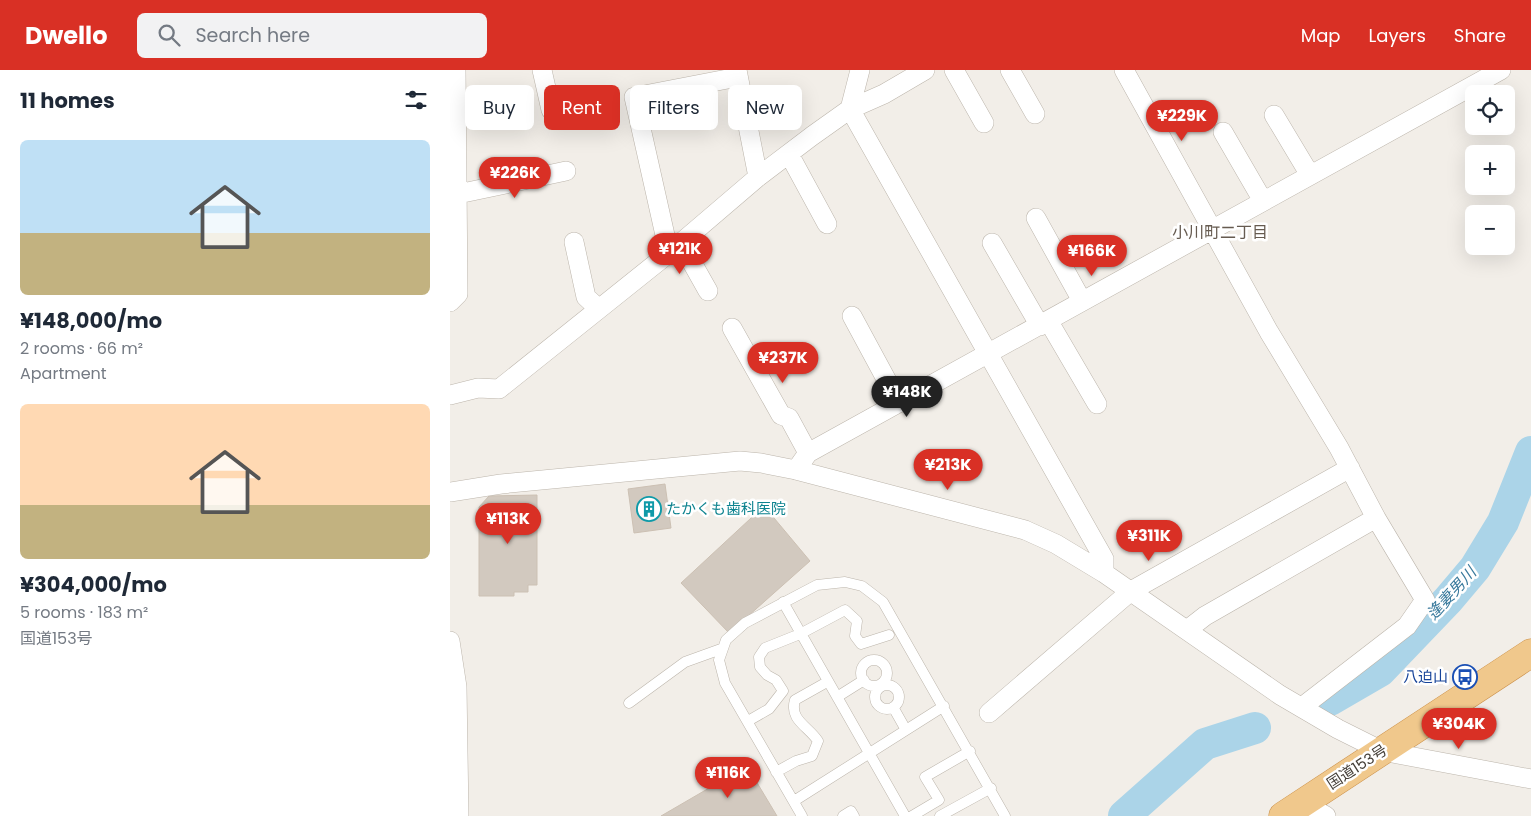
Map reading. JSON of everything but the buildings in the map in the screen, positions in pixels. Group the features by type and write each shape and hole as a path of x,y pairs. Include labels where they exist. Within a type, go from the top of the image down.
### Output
{"highway":[{"name":"国道153号","path":"1293,810 1531,653"}],"street":[{"path":"450,302 458,294 456,70"},
{"path":"542,70 545,85"},
{"path":"860,70 850,108 1104,559 1104,573"},
{"path":"450,394 478,388 499,389 675,248 758,177 850,108 884,94 925,70"},
{"path":"954,70 984,123"},
{"path":"1010,70 1036,114"},
{"path":"1124,70 1211,230 1425,600 1407,626 1302,708"},
{"path":"796,470 808,453 1501,70"},
{"path":"708,291 675,248 634,97 738,74 758,177"},
{"path":"1274,115 1310,175"},
{"path":"1223,132 1263,201"},
{"path":"789,154 827,224"},
{"path":"458,194 566,171"},
{"path":"1036,218 1082,301"},
{"path":"574,242 586,297 599,309"},
{"path":"992,243 1097,404"},
{"path":"852,316 899,404"},
{"path":"732,328 781,414 789,418 808,453"},
{"path":"450,492 501,484 740,461 761,462 1025,530 1056,544 1104,573 1302,708 1382,751 1531,779"},
{"path":"989,712 1130,591 1350,468"},
{"path":"1187,630 1205,616 1376,518"},
{"path":"450,641 457,687 459,816"},
{"path":"1293,810 1326,816"}],"lane":[{"path":"802,816 725,684 719,660 726,640 745,623 817,585 845,582 862,586 883,602 970,751 1005,816"},
{"path":"783,602 904,816"},
{"path":"748,721 769,709 782,691 776,680 767,676 760,667 759,657 765,648 800,634 845,610 857,622 855,636 861,644 889,634"},
{"path":"629,703 685,662 722,650"},
{"path":"882,684 875,694 876,702 885,709 893,707 898,701 898,693 890,685 882,684 874,686 864,680 862,668 868,661 877,660 887,668 887,677 882,684"},
{"path":"837,696 864,680"},
{"path":"776,772 796,761 812,756 818,741 811,730 798,721 793,709 795,700 827,682"},
{"path":"794,801 944,706"},
{"path":"893,707 906,730"},
{"path":"912,816 939,800 925,777 970,751"},
{"path":"940,816 952,813 991,788"},
{"path":"843,816 851,811 854,816"}],"waterway":[{"name":"逢妻男川","path":"1330,700 1380,671 1448,600 1475,568 1503,522 1531,452"},
{"name":"逢妻男川","path":"1124,816 1205,744 1255,728"}],"place":[{"name":"たかくも歯科医院","path":"649,509"},
{"name":"八迫山","path":"1465,677"}],"district":[{"name":"小川町二丁目","path":"1220,232"}]}
